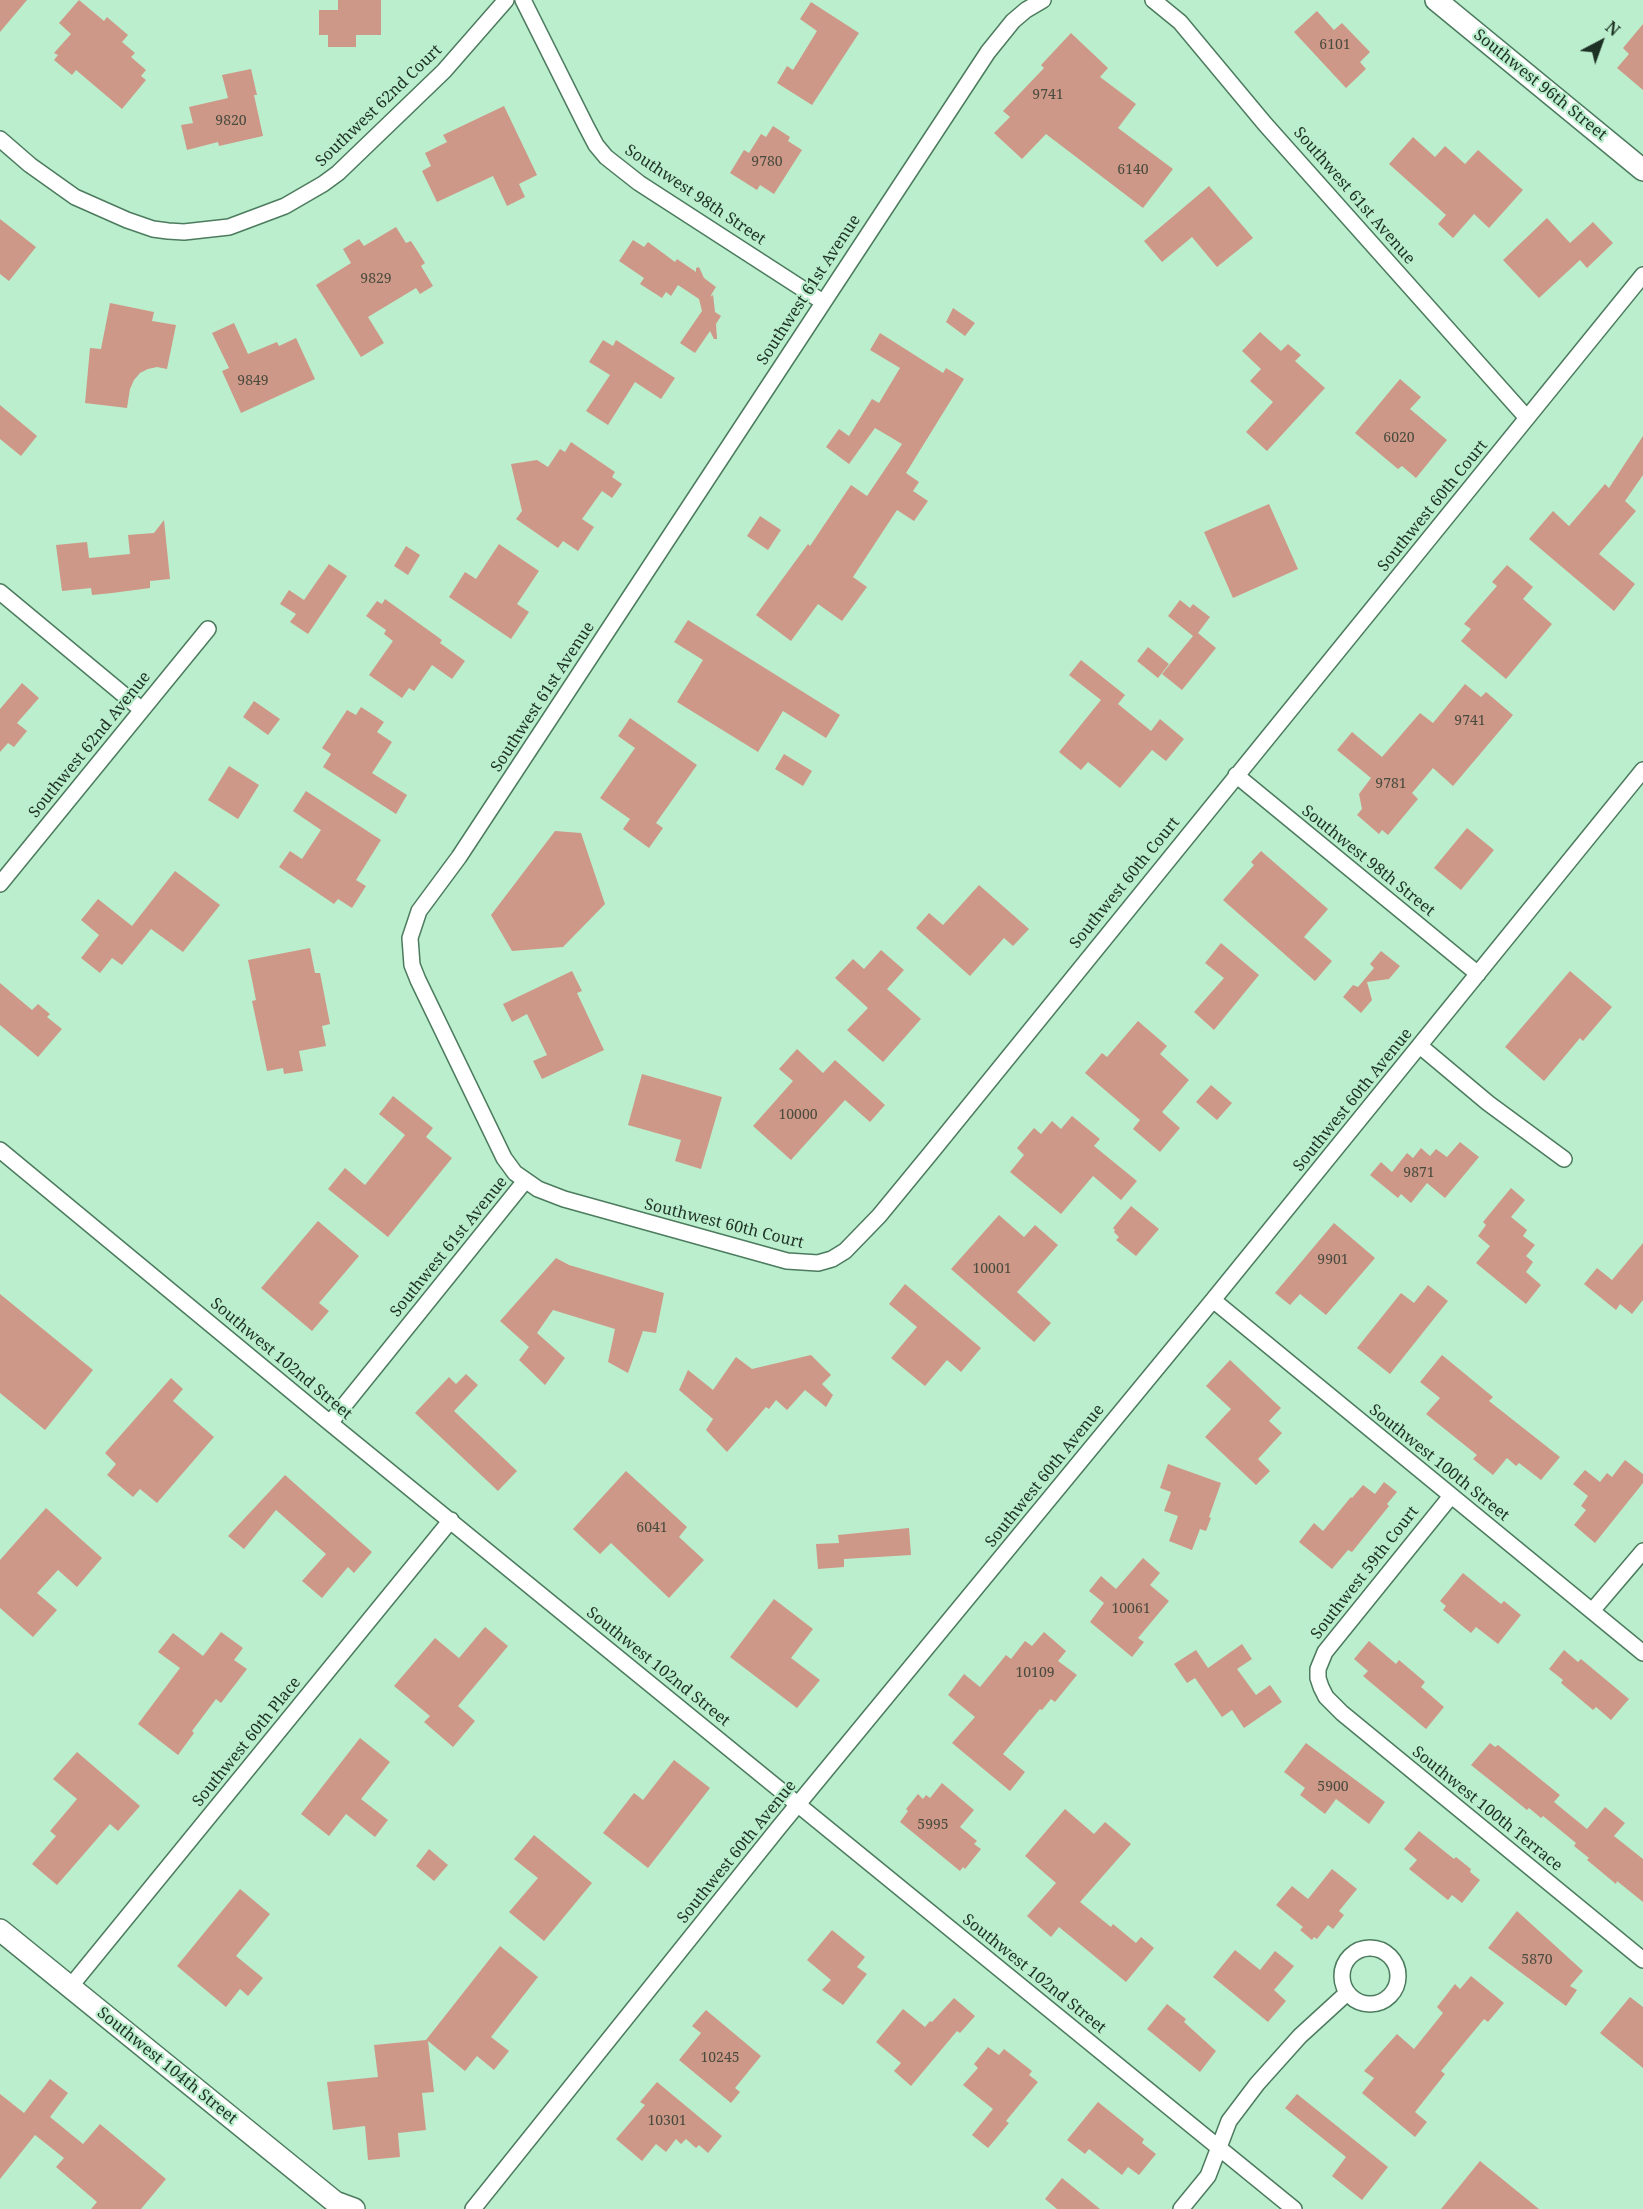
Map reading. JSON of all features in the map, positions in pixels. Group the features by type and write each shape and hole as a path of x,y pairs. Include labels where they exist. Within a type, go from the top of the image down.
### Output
{"street":[{"name":"Southwest 62nd Court","path":"0,139 30,165 75,197 100,210 153,229 184,232 229,227 271,213 323,184 356,158 470,43 506,0"},
{"name":"Southwest 98th Street","path":"523,0 596,145 606,157 639,183 823,302"},
{"name":"Southwest 61st Avenue","path":"330,1423 525,1181 515,1173 504,1158 431,1011 412,965 410,938 419,911 459,857 988,52 1013,21 1043,0"},
{"name":"Southwest 61st Avenue","path":"1153,0 1180,22 1265,123 1527,418"},
{"name":"Southwest 96th Street","path":"1436,0 1643,170"},
{"name":"Southwest 60th Court","path":"525,1181 538,1189 564,1199 788,1261 819,1263 832,1259 845,1251 879,1216 1643,275"},
{"path":"0,592 142,710"},
{"name":"Southwest 62nd Avenue","path":"0,884 208,629"},
{"name":"Southwest 60th Avenue","path":"472,2207 608,2042 797,1804 1213,1300 1643,770"},
{"name":"Southwest 98th Street","path":"1236,775 1478,974"},
{"path":"1420,1046 1488,1103 1564,1159"},
{"name":"Southwest 102nd Street","path":"0,1150 330,1423 1294,2209"},
{"name":"Southwest 100th Street","path":"1213,1300 1643,1653"},
{"name":"Southwest 59th Court","path":"1318,1678 1325,1652 1451,1496"},
{"name":"Southwest 60th Place","path":"70,1987 451,1520"},
{"path":"1592,1611 1643,1551"},
{"name":"Southwest 100th Terrace","path":"1318,1678 1326,1697 1333,1705 1643,1960"},
{"name":"Southwest 104th Street","path":"0,1930 343,2207"},
{"path":"1181,2209 1208,2176 1229,2121 1257,2084 1300,2036 1347,1993"}],"building":[{"path":"0,0 27,0 0,32"},
{"path":"79,0 104,21 107,17 128,35 122,42 135,53 131,57 146,70 141,76 146,80 122,109 76,70 72,75 54,60 58,55 54,53 71,34 59,23"},
{"path":"338,0 381,0 381,35 356,35 356,47 328,47 328,35 319,35 319,10 338,10"},
{"path":"811,2 859,33 812,105 777,83 787,66 793,70 817,31 800,19"},
{"path":"1317,11 1334,30 1342,23 1370,52 1360,62 1366,69 1346,88 1294,32"},
{"path":"1643,24 1643,90 1617,68 1629,54 1623,48"},
{"path":"1071,33 1108,68 1100,77 1136,104 1118,128 1173,169 1143,208 1046,134 1022,159 994,133 1010,117 1003,111 1044,68 1041,65"},
{"path":"251,69 263,136 219,146 218,142 187,150 181,125 193,123 189,107 228,98 222,75"},
{"path":"504,106 537,175 519,184 525,197 507,206 493,176 437,202 422,171 431,166 425,153 447,142 443,135"},
{"path":"773,126 790,137 788,141 802,150 774,194 760,185 757,190 730,173 744,150 749,153 761,134 766,137"},
{"path":"1413,137 1435,157 1445,146 1465,164 1478,150 1523,190 1489,228 1474,214 1453,238 1438,224 1446,215 1389,164"},
{"path":"1209,186 1253,238 1217,267 1192,237 1162,262 1144,241"},
{"path":"1547,218 1570,243 1593,222 1613,243 1587,268 1580,260 1539,298 1503,260"},
{"path":"0,219 36,247 9,281 0,274"},
{"path":"396,227 406,243 411,241 425,263 421,266 433,286 420,294 416,288 368,317 384,343 361,357 316,285 351,263 343,249 359,239 364,246"},
{"path":"633,240 644,247 648,242 675,262 677,259 696,272 696,268 699,267 704,278 716,287 711,295 712,297 713,294 715,312 721,316 716,324 717,339 714,339 710,331 695,353 680,343 702,311 699,299 678,285 671,296 666,292 662,298 640,284 644,278 619,261"},
{"path":"110,303 154,312 152,321 176,325 167,369 157,367 140,373 130,389 127,408 85,403 90,348 101,349"},
{"path":"953,308 975,323 965,336 946,322"},
{"path":"234,323 248,354 277,342 279,346 296,338 315,379 241,413 222,371 229,368 212,333"},
{"path":"1260,332 1281,351 1288,344 1301,355 1295,361 1325,388 1267,451 1246,432 1273,402 1250,381 1261,369 1242,351"},
{"path":"880,333 943,373 946,368 964,379 906,473 919,482 913,491 928,501 914,521 897,510 853,577 867,587 842,621 818,604 791,641 756,615 808,544 810,546 851,485 867,496 902,444 875,428 849,464 826,447 839,429 849,436 872,399 879,403 900,368 870,350"},
{"path":"603,340 613,346 616,340 675,378 661,399 635,382 608,425 586,411 610,375 589,362"},
{"path":"1400,379 1421,397 1410,409 1447,440 1416,478 1402,466 1398,469 1355,433"},
{"path":"0,405 37,436 21,456 0,439"},
{"path":"1643,436 1643,475 1625,501 1636,511 1599,554 1635,584 1614,611 1529,539 1553,511 1569,526 1605,484 1609,488"},
{"path":"571,442 615,472 612,477 622,484 612,498 602,491 582,519 594,527 578,551 563,541 558,548 516,519 522,511 511,464 537,460 548,467 560,449 565,452"},
{"path":"1269,504 1298,569 1233,598 1204,532"},
{"path":"760,516 781,530 768,550 747,536"},
{"path":"164,520 170,579 150,581 150,588 112,593 92,595 91,588 62,591 56,545 87,542 89,558 130,554 128,535 154,533"},
{"path":"499,544 539,571 517,604 529,612 511,639 449,597 465,572 476,579"},
{"path":"406,546 420,555 408,575 394,566"},
{"path":"329,564 347,576 308,634 290,622 296,614 280,604 289,590 304,600"},
{"path":"1507,565 1533,587 1523,599 1552,624 1506,679 1461,641 1471,629 1464,624 1497,586 1492,582"},
{"path":"385,599 442,640 440,643 465,661 452,679 432,665 414,691 409,688 402,698 369,675 393,641 384,634 386,630 366,616 377,601 382,604"},
{"path":"1180,600 1190,608 1193,604 1210,617 1198,633 1216,648 1182,690 1162,674 1193,636 1168,616"},
{"path":"688,620 840,715 826,738 783,711 758,752 677,702 703,660 674,642"},
{"path":"1148,647 1169,664 1158,678 1137,661"},
{"path":"1081,660 1125,695 1118,704 1151,731 1160,719 1184,739 1166,761 1152,750 1120,788 1088,762 1081,770 1059,752 1101,700 1069,675"},
{"path":"22,683 39,698 17,723 27,731 14,747 8,743 0,752 0,709"},
{"path":"1465,684 1481,697 1486,692 1513,715 1453,786 1433,768 1412,793 1418,799 1388,835 1382,830 1379,834 1357,815 1362,809 1359,794 1371,778 1337,750 1352,732 1382,757 1420,713 1433,723"},
{"path":"254,701 280,719 268,735 243,717"},
{"path":"361,707 384,722 377,732 392,742 372,773 407,795 396,814 323,767 331,754 322,748 347,710 356,715"},
{"path":"630,718 697,765 656,823 663,828 649,848 623,829 630,819 600,798 635,748 618,736"},
{"path":"784,754 812,771 803,786 775,769"},
{"path":"229,766 259,785 238,819 208,800"},
{"path":"306,791 381,840 356,880 366,886 352,908 338,899 334,904 279,867 290,851 302,859 321,830 293,811"},
{"path":"1467,828 1494,850 1461,890 1434,868"},
{"path":"555,831 581,833 605,904 563,947 512,951 491,915"},
{"path":"1261,851 1328,909 1304,937 1332,961 1315,981 1223,900 1254,865 1251,862"},
{"path":"175,871 220,905 183,952 151,929 122,965 112,958 100,973 81,958 99,935 81,920 98,899 132,926"},
{"path":"979,885 1029,929 1013,946 1004,938 970,976 916,928 929,913 943,925"},
{"path":"1221,943 1259,975 1214,1030 1194,1012 1224,978 1205,963"},
{"path":"310,948 315,973 320,973 330,1024 322,1026 326,1046 299,1051 303,1071 284,1074 283,1068 267,1071 252,1001 256,1000 248,960"},
{"path":"881,950 904,970 887,989 921,1019 883,1062 847,1030 868,1008 835,978 853,959 864,969"},
{"path":"1381,951 1400,966 1389,979 1367,982 1372,1000 1361,1013 1343,997 1353,985 1358,987 1374,968 1370,964"},
{"path":"572,971 582,991 577,993 604,1050 542,1079 533,1061 547,1055 527,1014 512,1022 503,1004"},
{"path":"1570,971 1612,1007 1583,1041 1580,1038 1544,1081 1505,1047"},
{"path":"0,983 32,1010 38,1004 50,1014 47,1017 62,1029 38,1057 0,1025"},
{"path":"1138,1021 1167,1046 1160,1054 1189,1080 1162,1112 1180,1128 1160,1152 1133,1129 1140,1120 1085,1073 1102,1053 1107,1057"},
{"path":"797,1049 823,1073 835,1060 885,1105 870,1122 845,1100 791,1160 753,1126 793,1081 779,1069"},
{"path":"642,1074 722,1097 701,1169 675,1161 681,1140 628,1125"},
{"path":"1211,1085 1232,1103 1217,1120 1196,1102"},
{"path":"393,1096 433,1128 426,1137 452,1158 388,1237 328,1189 345,1168 365,1185 405,1135 379,1114"},
{"path":"1072,1116 1100,1139 1094,1146 1137,1181 1121,1200 1093,1176 1061,1214 1010,1172 1024,1155 1017,1148 1034,1128 1041,1134 1052,1121 1061,1129"},
{"path":"1460,1142 1479,1157 1445,1198 1427,1183 1411,1203 1401,1194 1398,1198 1370,1175 1381,1162 1392,1172 1407,1153 1413,1158 1421,1148 1430,1156 1436,1149 1447,1157"},
{"path":"1511,1188 1525,1200 1511,1217 1527,1230 1523,1236 1535,1245 1526,1256 1533,1262 1526,1272 1541,1285 1526,1304 1476,1263 1490,1246 1478,1236 1486,1225 1483,1222"},
{"path":"1131,1206 1159,1229 1136,1256 1116,1240 1119,1237 1113,1228"},
{"path":"999,1215 1024,1237 1035,1225 1058,1245 1017,1292 1051,1323 1034,1342 951,1269"},
{"path":"318,1221 359,1256 319,1303 329,1311 312,1331 261,1288"},
{"path":"1334,1223 1375,1258 1326,1315 1300,1294 1290,1305 1275,1293"},
{"path":"1643,1243 1643,1300 1632,1314 1620,1304 1616,1310 1584,1284 1597,1268 1612,1280"},
{"path":"556,1258 569,1265 664,1293 656,1333 643,1331 628,1373 608,1362 615,1329 553,1310 537,1333 565,1358 545,1385 519,1360 529,1347 500,1321"},
{"path":"905,1284 981,1348 961,1372 947,1360 925,1386 891,1358 917,1327 889,1304"},
{"path":"1428,1285 1448,1301 1390,1374 1357,1348 1401,1293 1414,1303"},
{"path":"0,1294 93,1370 45,1430 0,1393"},
{"path":"811,1355 831,1375 822,1384 833,1395 826,1407 805,1390 787,1410 776,1400 769,1409 766,1407 727,1452 706,1430 713,1419 679,1390 688,1370 713,1390 736,1357 752,1369"},
{"path":"1442,1355 1493,1397 1489,1401 1560,1457 1541,1480 1519,1463 1516,1466 1507,1458 1493,1475 1473,1459 1477,1455 1426,1414 1440,1398 1420,1382"},
{"path":"1230,1360 1281,1408 1269,1421 1282,1433 1258,1459 1270,1471 1256,1485 1205,1437 1231,1409 1206,1386"},
{"path":"466,1374 478,1385 454,1411 517,1471 498,1491 415,1413 449,1377 456,1384"},
{"path":"171,1378 183,1389 173,1401 214,1437 157,1503 140,1489 133,1497 107,1475 116,1464 105,1453"},
{"path":"1625,1460 1643,1474 1643,1483 1595,1543 1574,1525 1586,1510 1581,1506 1588,1496 1573,1484 1585,1470 1600,1482 1607,1473 1612,1477"},
{"path":"1168,1464 1221,1483 1206,1531 1200,1529 1192,1550 1169,1541 1178,1516 1164,1511 1171,1492 1160,1488"},
{"path":"626,1471 687,1527 679,1537 704,1560 669,1598 611,1543 600,1554 573,1529"},
{"path":"285,1475 372,1552 354,1573 348,1567 322,1598 302,1581 326,1554 276,1510 244,1549 228,1536"},
{"path":"1384,1482 1397,1492 1387,1504 1389,1506 1352,1552 1348,1550 1332,1569 1299,1542 1314,1523 1323,1531 1363,1485 1375,1494"},
{"path":"46,1508 102,1558 77,1587 58,1570 37,1593 57,1610 33,1637 0,1608 0,1560"},
{"path":"909,1528 911,1555 844,1559 844,1567 818,1569 816,1544 839,1543 838,1535"},
{"path":"1143,1558 1160,1573 1150,1585 1169,1601 1138,1638 1144,1642 1132,1657 1090,1622 1104,1603 1089,1591 1101,1576 1116,1589"},
{"path":"1463,1573 1501,1604 1504,1601 1521,1615 1498,1644 1476,1627 1471,1633 1443,1610 1446,1606 1440,1601"},
{"path":"774,1599 813,1629 791,1658 820,1680 797,1708 730,1657"},
{"path":"485,1627 508,1646 458,1706 475,1721 453,1747 424,1722 430,1716 394,1686 435,1638 459,1658"},
{"path":"221,1632 243,1648 234,1660 247,1669 221,1703 216,1699 192,1731 194,1733 178,1755 138,1724 180,1668 158,1652 173,1633 203,1656"},
{"path":"1044,1632 1066,1651 1058,1661 1077,1675 1055,1702 1051,1699 1042,1710 1040,1709 1003,1754 1025,1772 1010,1791 952,1743 975,1717 948,1695 964,1674 980,1687 1006,1655 1011,1659 1025,1641 1032,1646"},
{"path":"1369,1641 1396,1664 1399,1660 1425,1682 1421,1687 1444,1707 1426,1729 1363,1676 1368,1671 1354,1659"},
{"path":"1242,1644 1252,1659 1237,1669 1256,1695 1270,1685 1282,1702 1244,1728 1232,1710 1222,1717 1195,1678 1187,1683 1174,1664 1196,1650 1208,1668"},
{"path":"1564,1650 1578,1662 1581,1659 1629,1699 1611,1720 1596,1707 1593,1710 1561,1683 1563,1680 1549,1669"},
{"path":"360,1738 390,1762 361,1799 388,1820 375,1837 346,1814 329,1836 301,1814"},
{"path":"1306,1743 1385,1802 1369,1824 1336,1799 1325,1814 1300,1795 1305,1788 1284,1772"},
{"path":"1490,1743 1495,1747 1498,1745 1560,1795 1554,1802 1587,1829 1605,1807 1625,1823 1614,1836 1643,1859 1643,1902 1617,1881 1616,1884 1587,1860 1589,1858 1574,1846 1576,1843 1543,1816 1541,1818 1529,1808 1527,1810 1471,1765"},
{"path":"77,1752 140,1806 118,1831 110,1824 57,1885 32,1864 56,1836 50,1831 77,1799 53,1779"},
{"path":"674,1760 710,1788 648,1868 603,1833 634,1793 643,1800"},
{"path":"942,1783 974,1810 960,1827 977,1841 974,1844 981,1849 965,1869 963,1867 960,1871 900,1822 908,1811 906,1809 918,1794 923,1799 926,1795 930,1798"},
{"path":"1065,1809 1094,1834 1105,1822 1131,1844 1080,1902 1111,1927 1113,1924 1136,1943 1141,1937 1154,1948 1126,1982 1059,1927 1051,1937 1027,1916 1056,1883 1025,1856"},
{"path":"1419,1831 1454,1859 1456,1857 1471,1869 1470,1872 1480,1880 1462,1903 1452,1895 1448,1900 1409,1869 1417,1860 1404,1849"},
{"path":"534,1835 592,1883 544,1941 509,1912 538,1878 514,1859"},
{"path":"429,1849 448,1865 434,1881 416,1866"},
{"path":"1332,1869 1357,1889 1339,1911 1344,1915 1333,1929 1328,1925 1317,1939 1314,1937 1312,1940 1300,1930 1303,1927 1276,1905 1292,1886 1308,1899"},
{"path":"240,1889 270,1914 236,1956 263,1978 248,1996 240,1989 226,2007 177,1966"},
{"path":"1517,1911 1583,1971 1570,1986 1577,1990 1566,2006 1488,1948"},
{"path":"832,1930 865,1957 857,1967 867,1974 843,2005 822,1990 831,1980 807,1960"},
{"path":"500,1946 538,1977 491,2037 509,2051 494,2070 477,2056 465,2071 428,2041 434,2092 422,2093 426,2130 398,2133 400,2157 368,2160 365,2126 333,2130 327,2082 378,2077 374,2045 426,2040"},
{"path":"1235,1950 1260,1970 1275,1951 1294,1966 1274,1990 1286,2001 1268,2022 1213,1977"},
{"path":"1471,1976 1504,2003 1488,2022 1484,2019 1441,2071 1445,2074 1415,2112 1427,2122 1415,2137 1362,2093 1374,2078 1364,2071 1397,2034 1414,2049 1443,2013 1437,2007 1455,1984 1460,1989"},
{"path":"1630,1997 1643,2007 1643,2068 1600,2033"},
{"path":"954,1998 975,2016 960,2033 957,2031 911,2086 894,2071 901,2063 876,2042 903,2009 925,2027"},
{"path":"1167,2004 1186,2019 1184,2022 1216,2051 1200,2072 1147,2029"},
{"path":"706,2010 761,2056 735,2088 740,2092 731,2103 679,2060 701,2033 692,2026"},
{"path":"988,2047 999,2055 1004,2049 1032,2071 1029,2075 1038,2082 1006,2121 1009,2123 988,2148 972,2135 993,2109 963,2085 978,2068 974,2064"},
{"path":"50,2079 68,2093 50,2117 83,2144 100,2124 166,2179 141,2209 91,2209 97,2202 56,2167 64,2158 35,2135 0,2179 0,2094 24,2113"},
{"path":"657,2082 722,2136 708,2153 699,2145 696,2148 686,2139 681,2144 676,2139 666,2152 656,2144 642,2161 616,2139 645,2105 640,2102"},
{"path":"1297,2094 1388,2167 1362,2200 1332,2176 1346,2157 1285,2108"},
{"path":"1098,2102 1144,2139 1142,2143 1156,2154 1139,2175 1128,2167 1122,2175 1089,2149 1085,2154 1067,2140"},
{"path":"1480,2161 1539,2209 1441,2209"},
{"path":"1062,2178 1100,2209 1057,2209 1045,2199"}]}
